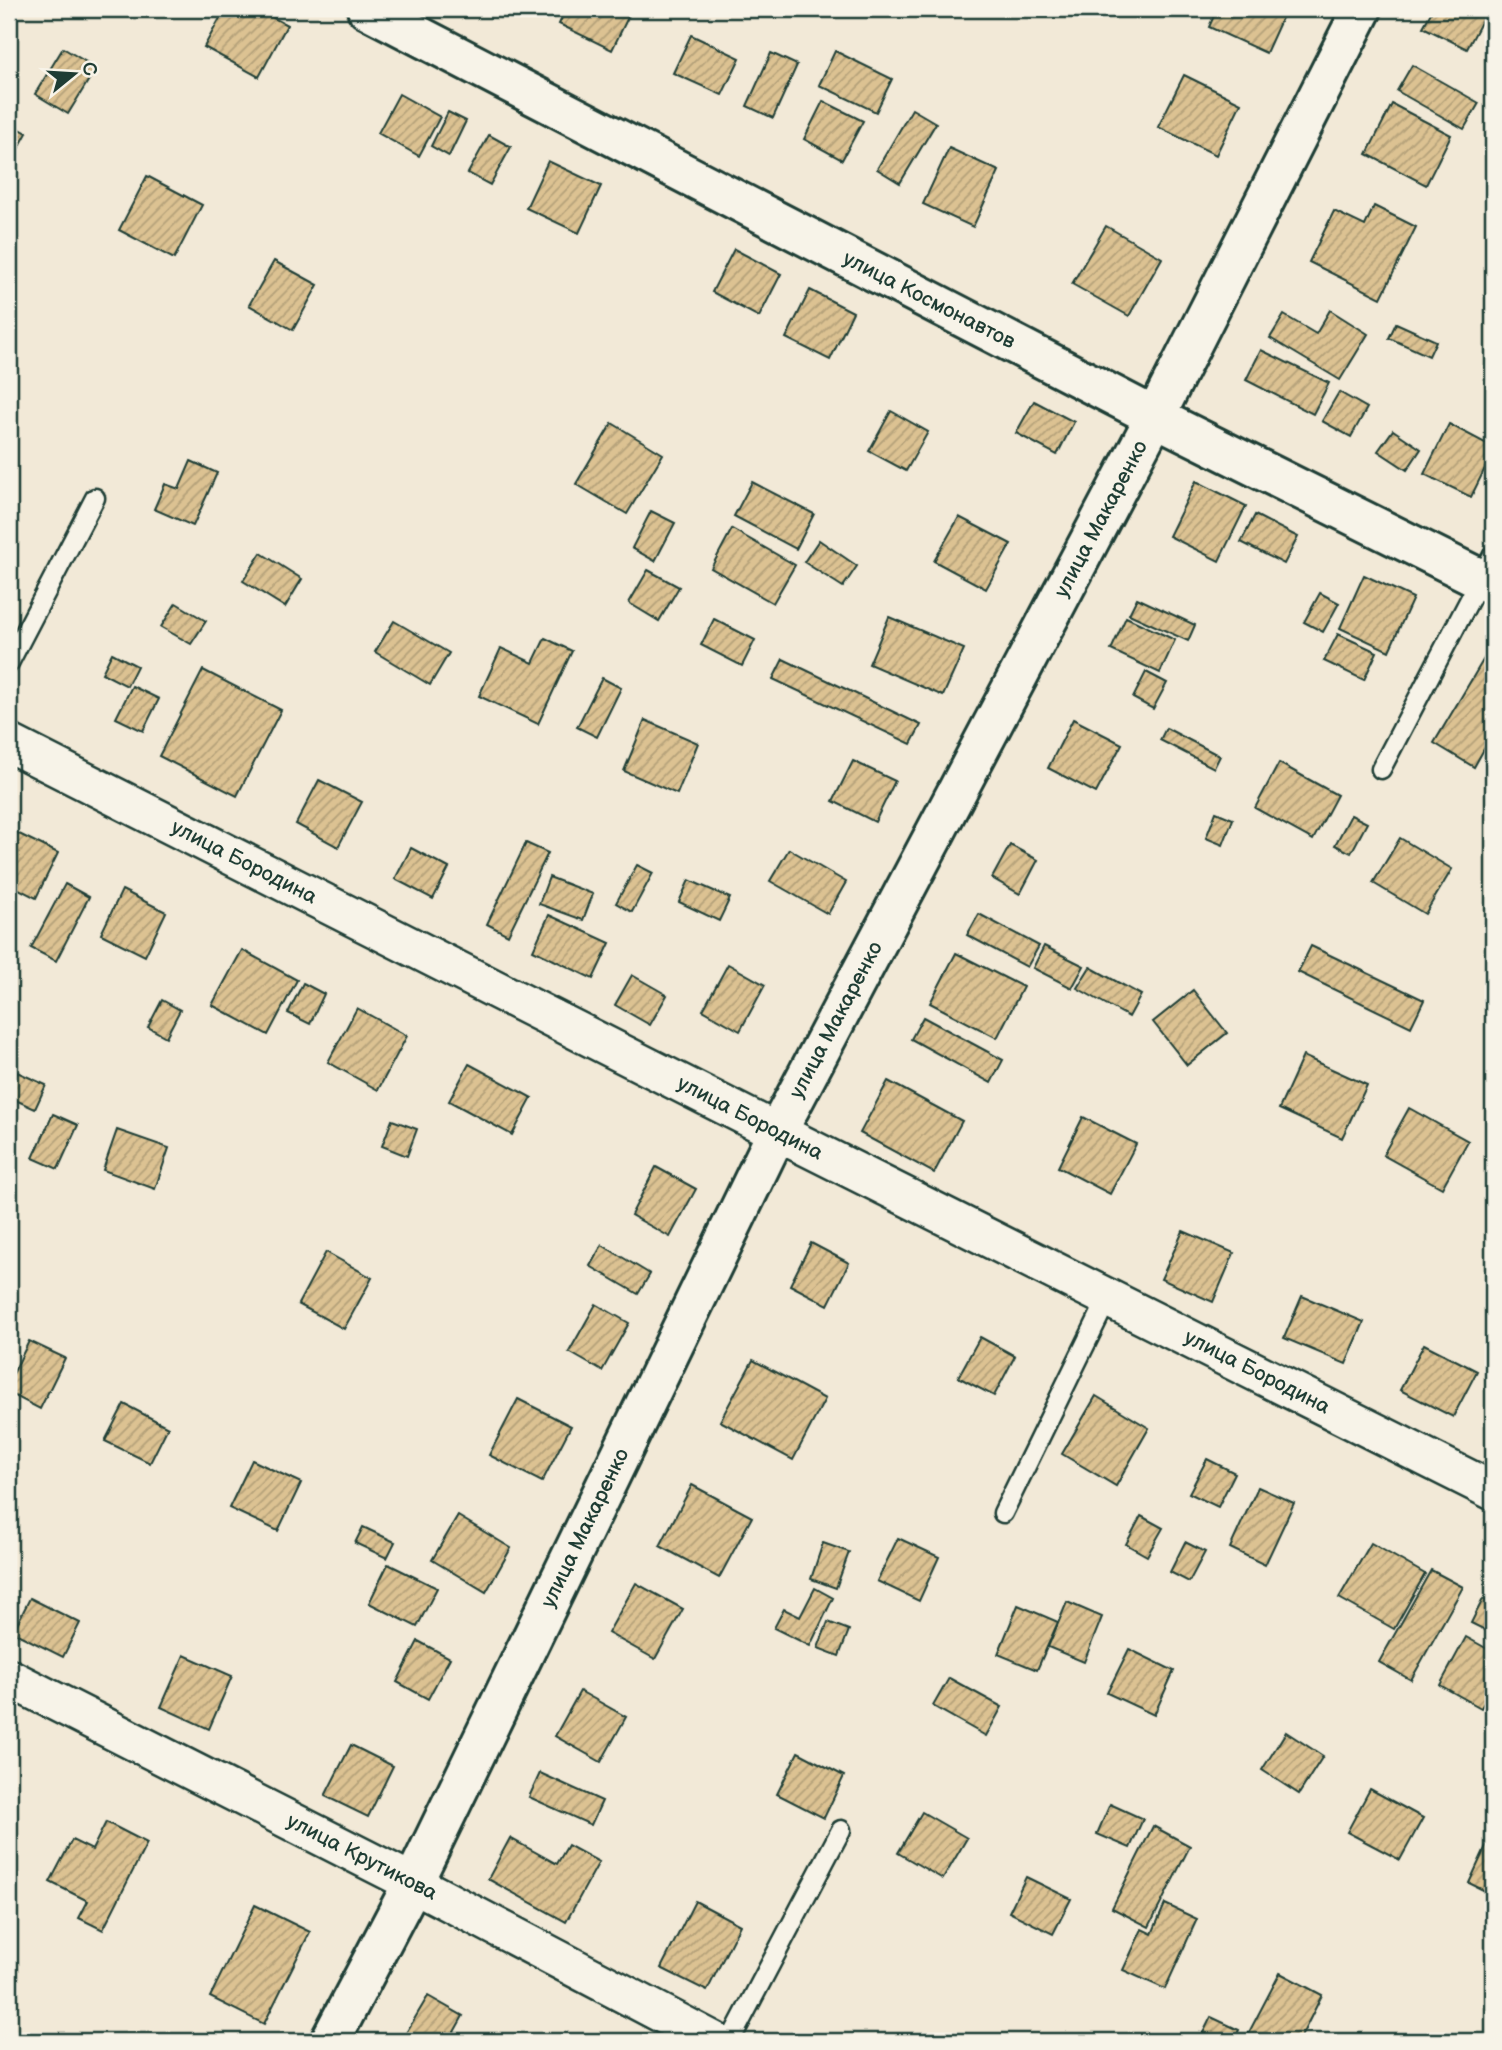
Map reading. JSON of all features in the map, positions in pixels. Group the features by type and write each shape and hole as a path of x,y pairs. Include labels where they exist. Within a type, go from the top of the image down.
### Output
{"street":[{"name":"улица Космонавтов","path":"367,9 1155,417 1489,573"},
{"name":"улица Макаренко","path":"330,2041 413,1883 777,1132 1155,417 1362,9"},
{"name":"улица Бородина","path":"9,743 1493,1491"},
{"name":"улица Крутикова","path":"9,1678 413,1883 713,2041"}],"lane":[{"path":"9,663 95,498"},
{"path":"1381,769 1489,573"},
{"path":"1003,1513 1108,1298"},
{"path":"730,2041 841,1830"}],"building":[{"path":"225,9 257,9 287,25 259,77 204,47"},
{"path":"566,9 632,9 612,50 559,24"},
{"path":"1217,9 1286,9 1266,53 1209,27"},
{"path":"1433,9 1488,9 1467,49 1423,27"},
{"path":"691,35 740,58 722,95 673,73"},
{"path":"63,48 96,68 68,114 35,94"},
{"path":"835,51 892,79 876,112 819,85"},
{"path":"771,53 797,65 773,118 747,106"},
{"path":"1412,65 1479,103 1464,129 1397,91"},
{"path":"1184,75 1241,103 1216,155 1158,127"},
{"path":"399,94 440,117 419,156 378,133"},
{"path":"823,101 863,121 842,160 804,139"},
{"path":"1392,104 1451,135 1426,185 1367,154"},
{"path":"912,109 936,123 900,183 877,169"},
{"path":"448,112 466,121 449,156 431,146"},
{"path":"9,123 27,133 17,151 9,146"},
{"path":"489,135 511,147 490,185 468,173"},
{"path":"949,148 999,171 973,227 923,204"},
{"path":"548,161 601,186 579,233 526,208"},
{"path":"147,176 202,205 174,259 119,230"},
{"path":"1374,206 1416,227 1381,298 1309,262 1334,211 1365,226"},
{"path":"1106,226 1162,258 1129,316 1072,284"},
{"path":"734,249 781,274 759,317 712,292"},
{"path":"274,261 318,285 293,330 249,305"},
{"path":"810,290 853,312 830,360 786,338"},
{"path":"1330,310 1368,334 1340,380 1270,338 1284,315 1316,334"},
{"path":"1396,323 1436,341 1429,356 1389,338"},
{"path":"1261,350 1329,383 1313,414 1246,380"},
{"path":"1339,392 1367,408 1351,437 1322,421"},
{"path":"1034,401 1074,422 1057,455 1016,433"},
{"path":"891,411 928,432 906,471 869,451"},
{"path":"612,423 663,454 627,514 576,484"},
{"path":"1449,424 1493,447 1471,497 1424,474"},
{"path":"1393,430 1421,449 1407,470 1378,451"},
{"path":"191,461 217,473 193,526 154,509 165,484 179,489"},
{"path":"1196,481 1246,506 1219,561 1169,536"},
{"path":"752,482 814,514 796,549 734,516"},
{"path":"651,511 675,523 655,561 632,548"},
{"path":"1255,515 1298,537 1284,564 1241,542"},
{"path":"959,517 1011,544 986,589 934,561"},
{"path":"732,529 795,565 773,603 711,568"},
{"path":"819,540 857,566 843,587 804,562"},
{"path":"261,553 302,579 285,607 243,581"},
{"path":"648,570 679,587 659,621 629,603"},
{"path":"1364,575 1413,598 1389,651 1340,628"},
{"path":"1320,593 1339,603 1323,632 1304,622"},
{"path":"1137,598 1195,625 1188,641 1129,614"},
{"path":"176,603 206,621 191,644 161,627"},
{"path":"889,617 964,649 943,696 869,664"},
{"path":"1126,617 1175,640 1160,673 1111,650"},
{"path":"714,619 755,640 742,666 701,645"},
{"path":"394,621 449,653 430,685 375,652"},
{"path":"1338,634 1377,652 1364,680 1324,661"},
{"path":"545,638 572,651 538,724 479,696 501,648 533,663"},
{"path":"1492,645 1493,733 1474,767 1434,743"},
{"path":"112,653 137,666 127,686 102,673"},
{"path":"783,659 921,725 911,744 773,679"},
{"path":"203,670 281,710 237,796 159,756"},
{"path":"1146,672 1167,683 1153,709 1133,698"},
{"path":"602,678 621,688 597,737 577,727"},
{"path":"132,686 159,699 143,731 116,718"},
{"path":"1073,719 1122,744 1096,793 1048,768"},
{"path":"645,720 698,743 677,794 624,771"},
{"path":"1166,728 1220,756 1214,768 1160,740"},
{"path":"853,761 895,781 875,822 833,801"},
{"path":"1279,763 1337,795 1313,840 1255,808"},
{"path":"319,780 362,802 338,847 296,824"},
{"path":"1216,812 1233,819 1223,845 1206,838"},
{"path":"1351,815 1367,823 1351,853 1335,845"},
{"path":"17,833 58,853 36,898 9,884 9,849"},
{"path":"1400,838 1452,869 1425,914 1373,883"},
{"path":"526,843 548,853 508,935 487,924"},
{"path":"1010,845 1038,860 1020,894 992,878"},
{"path":"411,848 449,868 433,899 395,879"},
{"path":"789,849 846,882 828,914 770,881"},
{"path":"637,865 653,873 632,912 616,903"},
{"path":"549,877 593,894 583,920 539,904"},
{"path":"689,880 730,898 719,921 679,902"},
{"path":"65,884 89,897 56,961 31,948"},
{"path":"122,890 166,912 145,956 101,934"},
{"path":"979,914 1039,946 1027,967 967,935"},
{"path":"549,915 610,943 593,979 533,950"},
{"path":"1044,946 1084,966 1072,988 1033,968"},
{"path":"1311,946 1424,1000 1411,1027 1298,972"},
{"path":"242,950 297,980 268,1035 212,1005"},
{"path":"956,953 1023,987 997,1038 930,1003"},
{"path":"728,964 765,985 740,1031 703,1010"},
{"path":"1090,967 1141,995 1129,1017 1077,988"},
{"path":"632,975 667,995 650,1025 615,1005"},
{"path":"303,983 324,994 310,1024 288,1013"},
{"path":"1193,990 1227,1033 1187,1065 1153,1022"},
{"path":"162,1000 180,1010 166,1037 148,1027"},
{"path":"357,1008 407,1036 378,1090 328,1062"},
{"path":"923,1017 1003,1060 991,1083 911,1039"},
{"path":"1303,1056 1367,1085 1342,1138 1279,1109"},
{"path":"469,1064 532,1098 512,1135 449,1101"},
{"path":"17,1072 46,1085 35,1109 9,1097"},
{"path":"888,1081 962,1121 934,1173 860,1133"},
{"path":"1409,1108 1468,1141 1442,1188 1383,1155"},
{"path":"53,1114 78,1125 58,1169 33,1158"},
{"path":"1083,1117 1136,1144 1110,1194 1058,1167"},
{"path":"392,1120 417,1129 407,1156 382,1146"},
{"path":"117,1130 169,1148 155,1189 103,1170"},
{"path":"656,1167 696,1189 670,1237 631,1215"},
{"path":"1183,1231 1234,1253 1213,1302 1161,1279"},
{"path":"811,1243 849,1263 828,1305 790,1285"},
{"path":"602,1245 650,1274 638,1294 590,1266"},
{"path":"326,1252 372,1278 344,1329 298,1304"},
{"path":"1302,1296 1364,1322 1346,1364 1284,1338"},
{"path":"596,1304 629,1323 602,1371 569,1352"},
{"path":"980,1337 1015,1356 994,1396 958,1377"},
{"path":"29,1341 65,1358 40,1409 9,1393 9,1382"},
{"path":"1424,1344 1477,1371 1453,1417 1400,1390"},
{"path":"753,1360 825,1399 793,1460 720,1421"},
{"path":"1096,1396 1149,1428 1116,1486 1062,1454"},
{"path":"518,1399 571,1426 542,1482 489,1455"},
{"path":"124,1404 168,1427 150,1463 105,1441"},
{"path":"1207,1459 1235,1473 1218,1507 1189,1493"},
{"path":"252,1460 301,1483 278,1531 229,1508"},
{"path":"692,1485 752,1517 719,1578 660,1546"},
{"path":"1258,1487 1294,1503 1265,1565 1230,1548"},
{"path":"458,1516 511,1548 486,1592 432,1560"},
{"path":"1141,1516 1163,1528 1147,1556 1126,1544"},
{"path":"363,1527 395,1542 387,1558 355,1543"},
{"path":"898,1538 939,1557 919,1601 877,1581"},
{"path":"1185,1542 1205,1552 1189,1582 1170,1572"},
{"path":"823,1543 849,1552 836,1588 811,1579"},
{"path":"1371,1543 1425,1574 1394,1629 1339,1598"},
{"path":"388,1564 437,1588 417,1627 369,1603"},
{"path":"1431,1570 1463,1587 1411,1680 1379,1662"},
{"path":"636,1583 683,1609 655,1659 608,1633"},
{"path":"815,1588 833,1598 810,1646 774,1628 784,1609 800,1617"},
{"path":"30,1598 80,1623 63,1657 13,1632"},
{"path":"1483,1599 1493,1604 1493,1634 1471,1623"},
{"path":"1067,1602 1102,1617 1084,1662 1048,1647"},
{"path":"1018,1605 1058,1622 1037,1670 998,1654"},
{"path":"828,1622 849,1630 839,1656 818,1648"},
{"path":"1466,1637 1493,1652 1493,1686 1481,1708 1440,1685"},
{"path":"418,1641 450,1658 428,1699 397,1682"},
{"path":"1129,1649 1174,1671 1154,1715 1107,1693"},
{"path":"184,1655 232,1676 209,1729 161,1707"},
{"path":"949,1678 1002,1707 986,1736 933,1706"},
{"path":"580,1691 626,1717 601,1762 555,1736"},
{"path":"1286,1732 1323,1756 1299,1794 1262,1770"},
{"path":"351,1745 393,1766 368,1817 325,1796"},
{"path":"798,1752 844,1776 824,1818 777,1794"},
{"path":"540,1773 602,1801 591,1825 529,1797"},
{"path":"1370,1789 1423,1818 1400,1860 1347,1832"},
{"path":"1110,1804 1143,1819 1130,1848 1097,1834"},
{"path":"922,1812 967,1838 943,1879 898,1853"},
{"path":"106,1822 147,1843 103,1930 79,1918 88,1901 50,1882 72,1840 92,1850"},
{"path":"1153,1826 1190,1846 1149,1927 1112,1908"},
{"path":"1493,1831 1493,1895 1469,1883"},
{"path":"510,1838 557,1864 568,1845 599,1862 566,1922 488,1879"},
{"path":"1026,1877 1071,1899 1053,1934 1009,1912"},
{"path":"695,1901 740,1925 707,1991 661,1968"},
{"path":"1165,1904 1197,1919 1165,1989 1123,1970 1142,1929 1152,1934"},
{"path":"255,1905 310,1932 264,2024 210,1997"},
{"path":"1280,1973 1322,1995 1299,2041 1257,2041 1247,2036"},
{"path":"428,1996 463,2016 449,2041 409,2041 403,2038"},
{"path":"1211,2017 1239,2030 1234,2041 1200,2039"}]}
